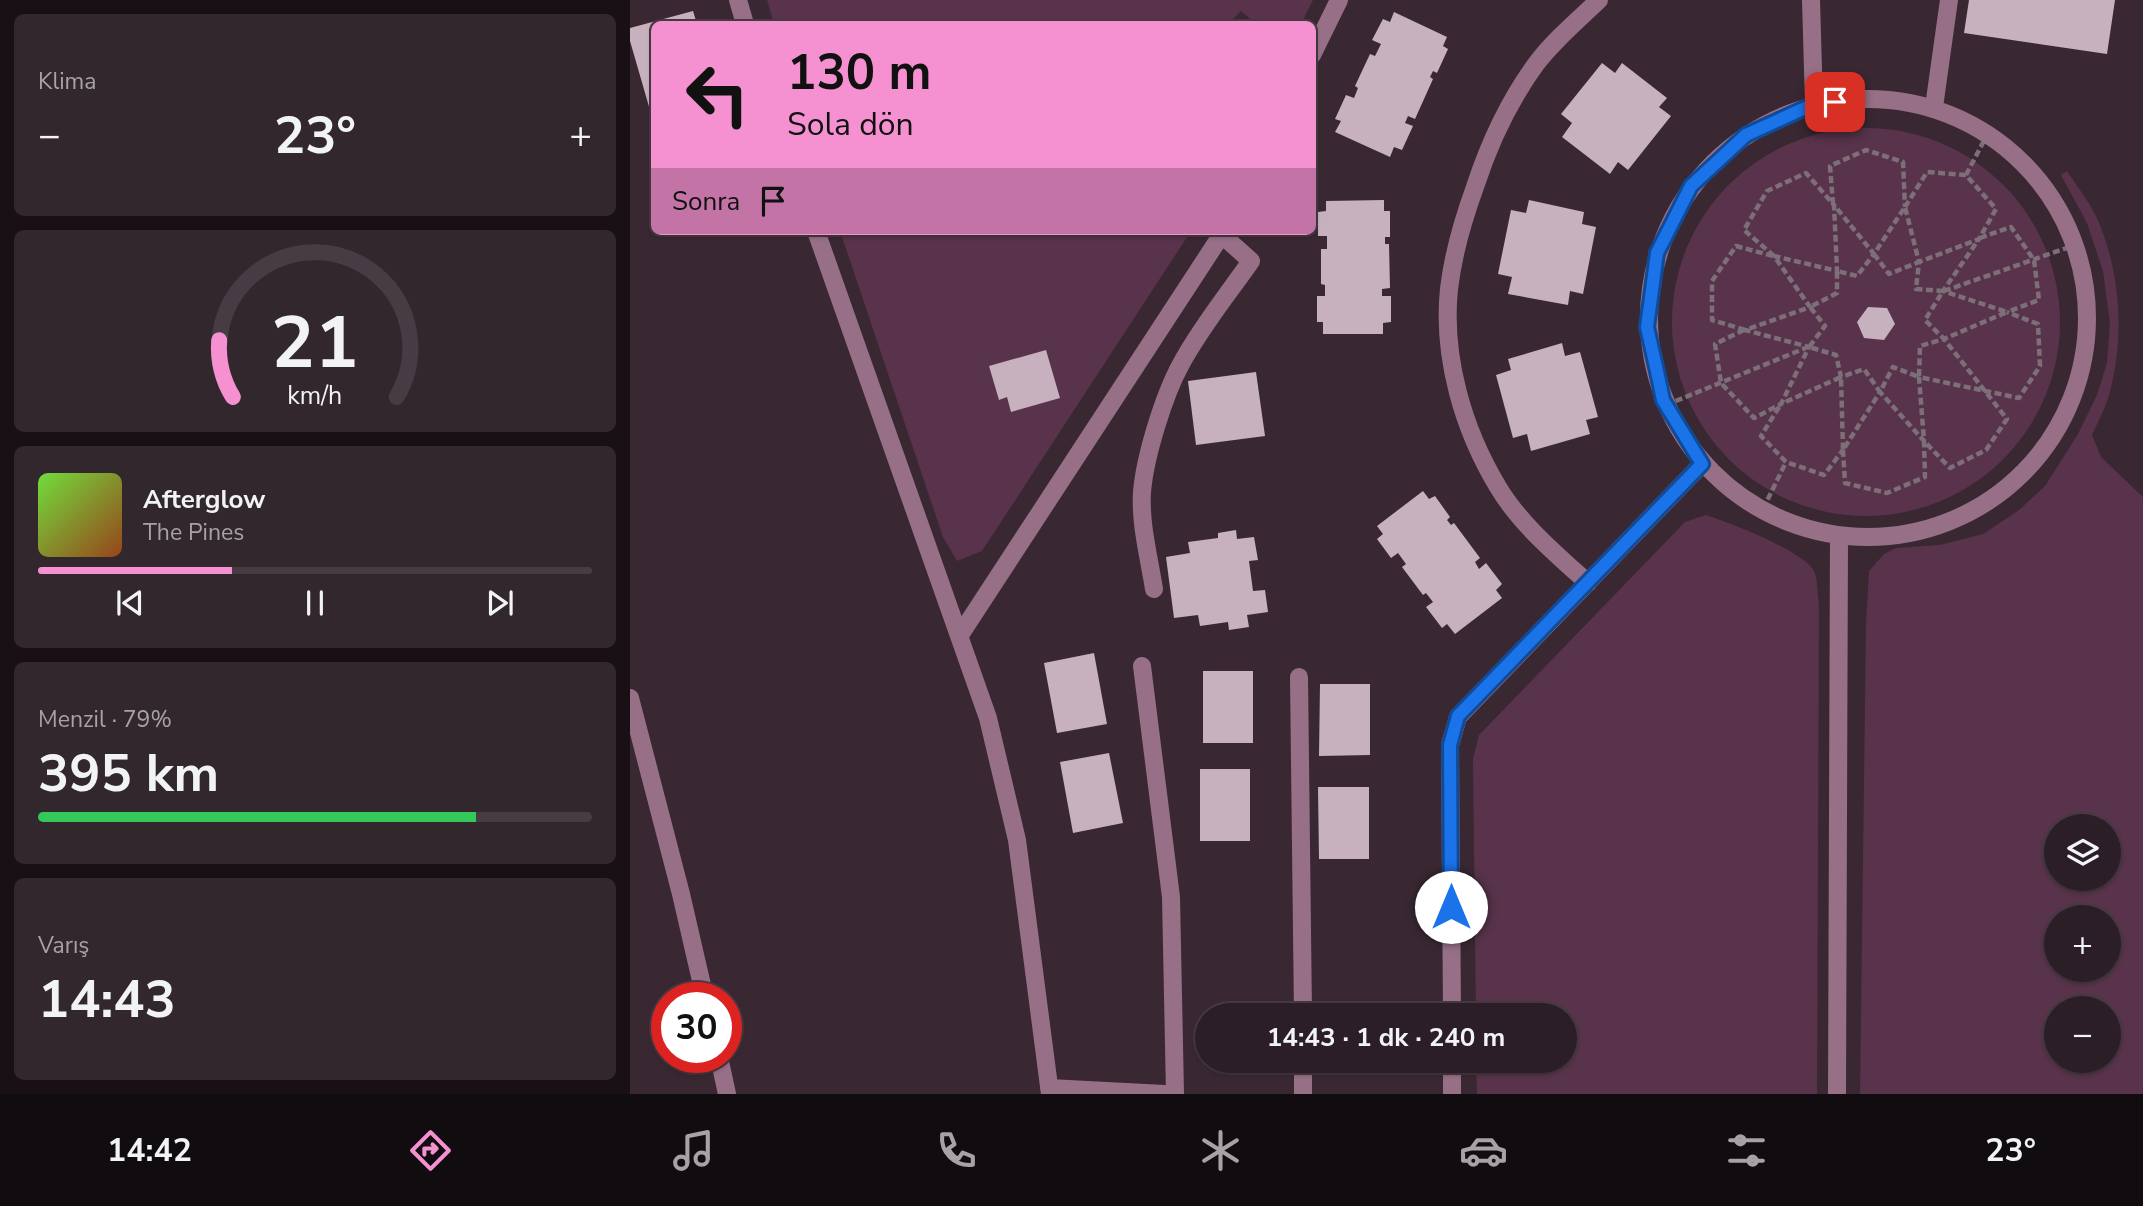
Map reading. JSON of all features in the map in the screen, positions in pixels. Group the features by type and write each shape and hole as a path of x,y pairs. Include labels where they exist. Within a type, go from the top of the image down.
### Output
{"street":[{"path":"738,0 744,21"},
{"path":"1316,47 1339,0"},
{"path":"1588,583 1541,540 1520,516 1498,488 1480,452 1465,417 1455,379 1449,338 1449,290 1458,240 1471,198 1485,156 1510,106 1536,63 1562,34 1600,0"},
{"path":"1811,0 1814,104"},
{"path":"1934,107 1949,0"},
{"path":"1875,97 1934,107 1988,133 2040,180 2073,236 2088,300 2083,365 2060,425 2019,477 1966,514 1904,534 1839,536 1788,523 1741,498 1702,464 1663,400 1647,327 1657,253 1691,186 1746,135 1814,104 1875,97"},
{"path":"817,235 988,718 1017,840 1049,1091 1164,1094"},
{"path":"960,635 1222,235"},
{"path":"1154,589 1142,519 1146,463 1157,424 1181,365 1251,261 1225,235"},
{"path":"1452,1003 1450,745 1458,716 1702,464"},
{"path":"1837,1094 1839,536"},
{"path":"1142,666 1171,897 1175,1094"},
{"path":"1299,677 1303,1003"},
{"path":"630,698 701,982"},
{"path":"722,1073 727,1094"},
{"path":"1303,1073 1303,1094"},
{"path":"1452,1073 1452,1094"}],"path":[{"path":"1966,175 1988,133"},
{"path":"1905,207 1874,254 1857,276 1837,271 1774,256 1736,246 1712,281 1712,320 1745,330 1809,346 1836,355 1841,377 1843,450 1845,483 1887,493 1925,477 1924,441 1919,377 1920,346 1944,339 2007,312 2039,300 2034,260 2011,227 1979,239 1919,262 1889,274 1874,254 1833,205 1806,173 1766,191 1744,230 1774,256 1810,307 1825,326 1809,346 1781,404 1761,436 1786,462 1824,475 1843,450 1880,392 1893,367 1919,377 1986,392 2019,398 2040,366 2038,324 2007,312 1943,291 1916,289 1919,262 1905,207 1903,162 1866,150 1830,166 1833,205 1837,271 1837,293 1810,307 1745,330 1715,344 1721,383 1754,418 1781,404 1841,377 1864,369 1880,392 1924,441 1950,468 1986,450 2007,419 1986,392 1944,339 1925,320 1943,291 1979,239 1996,209 1966,175 1927,172 1905,207"},
{"path":"1943,291 2075,245"},
{"path":"1666,405 1809,346"},
{"path":"1763,509 1786,462"}],"shaded area":[{"path":"767,0 1313,0 1302,21 1253,21 1241,11 1231,21 773,21"},
{"path":"1847,128 1885,128 1922,136 1958,150 2004,184 2028,214 2046,248 2057,284 2060,322 2057,360 2046,396 2028,430 2004,460 1974,484 1940,502 1885,516 1847,516 1810,508 1774,494 1728,460 1704,430 1686,396 1672,341 1672,303 1680,266 1694,230 1728,184 1758,160 1792,142"},
{"path":"2067,171 2086,198 2104,237 2111,259 2118,305 2119,328 2114,373 2107,400 2092,435 2101,457 2143,497 2143,1094 1860,1094 1869,571 1884,554 1896,548 1940,545 1983,534 2019,510 2045,486 2078,434 2097,395 2107,363 2110,324 2103,271 2087,223 2061,175"},
{"path":"841,235 1188,235 982,551 957,561 943,537"},
{"path":"1706,515 1764,538 1807,563 1816,578 1819,604 1817,1094 1477,1094 1476,1073 1577,1073 1577,1003 1476,1003 1473,759 1479,735 1685,522"}],"building":[{"path":"1969,0 2115,0 2107,54 1964,33"},
{"path":"693,11 696,21 656,21"},
{"path":"1394,12 1447,37 1443,46 1448,49 1437,73 1433,71 1430,77 1433,79 1415,119 1408,116 1405,123 1413,126 1402,150 1394,147 1390,157 1335,132 1341,121 1335,119 1346,95 1354,98 1358,88 1355,86 1370,54 1375,56 1381,44 1372,40 1383,19 1390,22"},
{"path":"651,22 651,114 630,41 630,28"},
{"path":"1602,63 1615,73 1622,63 1667,98 1659,107 1671,116 1628,170 1618,162 1610,174 1562,137 1572,123 1561,114"},
{"path":"1384,200 1384,211 1390,211 1390,237 1385,237 1385,244 1389,244 1390,288 1382,289 1382,296 1391,296 1391,322 1383,323 1383,334 1323,334 1323,322 1317,322 1317,296 1325,296 1325,285 1321,284 1321,249 1327,249 1327,236 1318,236 1318,212 1326,211 1326,201"},
{"path":"1529,200 1584,212 1582,224 1596,227 1583,294 1570,291 1568,305 1508,294 1512,277 1498,274 1511,210 1526,213"},
{"path":"1868,307 1887,308 1895,324 1884,340 1864,338 1857,322"},
{"path":"1562,343 1565,356 1580,352 1598,417 1586,420 1590,434 1531,451 1527,434 1513,438 1496,375 1511,370 1508,359"},
{"path":"1046,350 1060,398 1011,412 1007,397 999,400 989,366"},
{"path":"1256,372 1265,436 1196,445 1188,381"},
{"path":"1423,491 1429,499 1435,496 1450,517 1447,520 1451,525 1454,523 1480,558 1475,562 1479,569 1486,563 1502,584 1496,590 1502,598 1455,634 1447,624 1442,628 1426,607 1433,602 1426,593 1423,595 1402,567 1406,564 1398,553 1391,558 1377,539 1383,534 1377,526"},
{"path":"1236,530 1237,539 1254,537 1258,560 1249,561 1253,591 1265,590 1268,612 1247,615 1249,627 1229,630 1228,622 1200,626 1198,615 1174,618 1166,557 1190,553 1188,542 1218,538 1218,533"},
{"path":"1094,653 1107,724 1057,733 1044,663"},
{"path":"1203,671 1253,671 1253,743 1203,743"},
{"path":"1320,684 1370,684 1370,755 1319,756"},
{"path":"1109,753 1123,823 1073,833 1060,762"},
{"path":"1200,769 1250,769 1250,841 1200,841"},
{"path":"1318,787 1369,787 1369,859 1319,859"}],"route":[{"path":"1451,907 1450,745 1458,716 1702,464 1663,400 1647,327 1657,253 1691,186 1746,135 1814,104 1835,102"}]}
